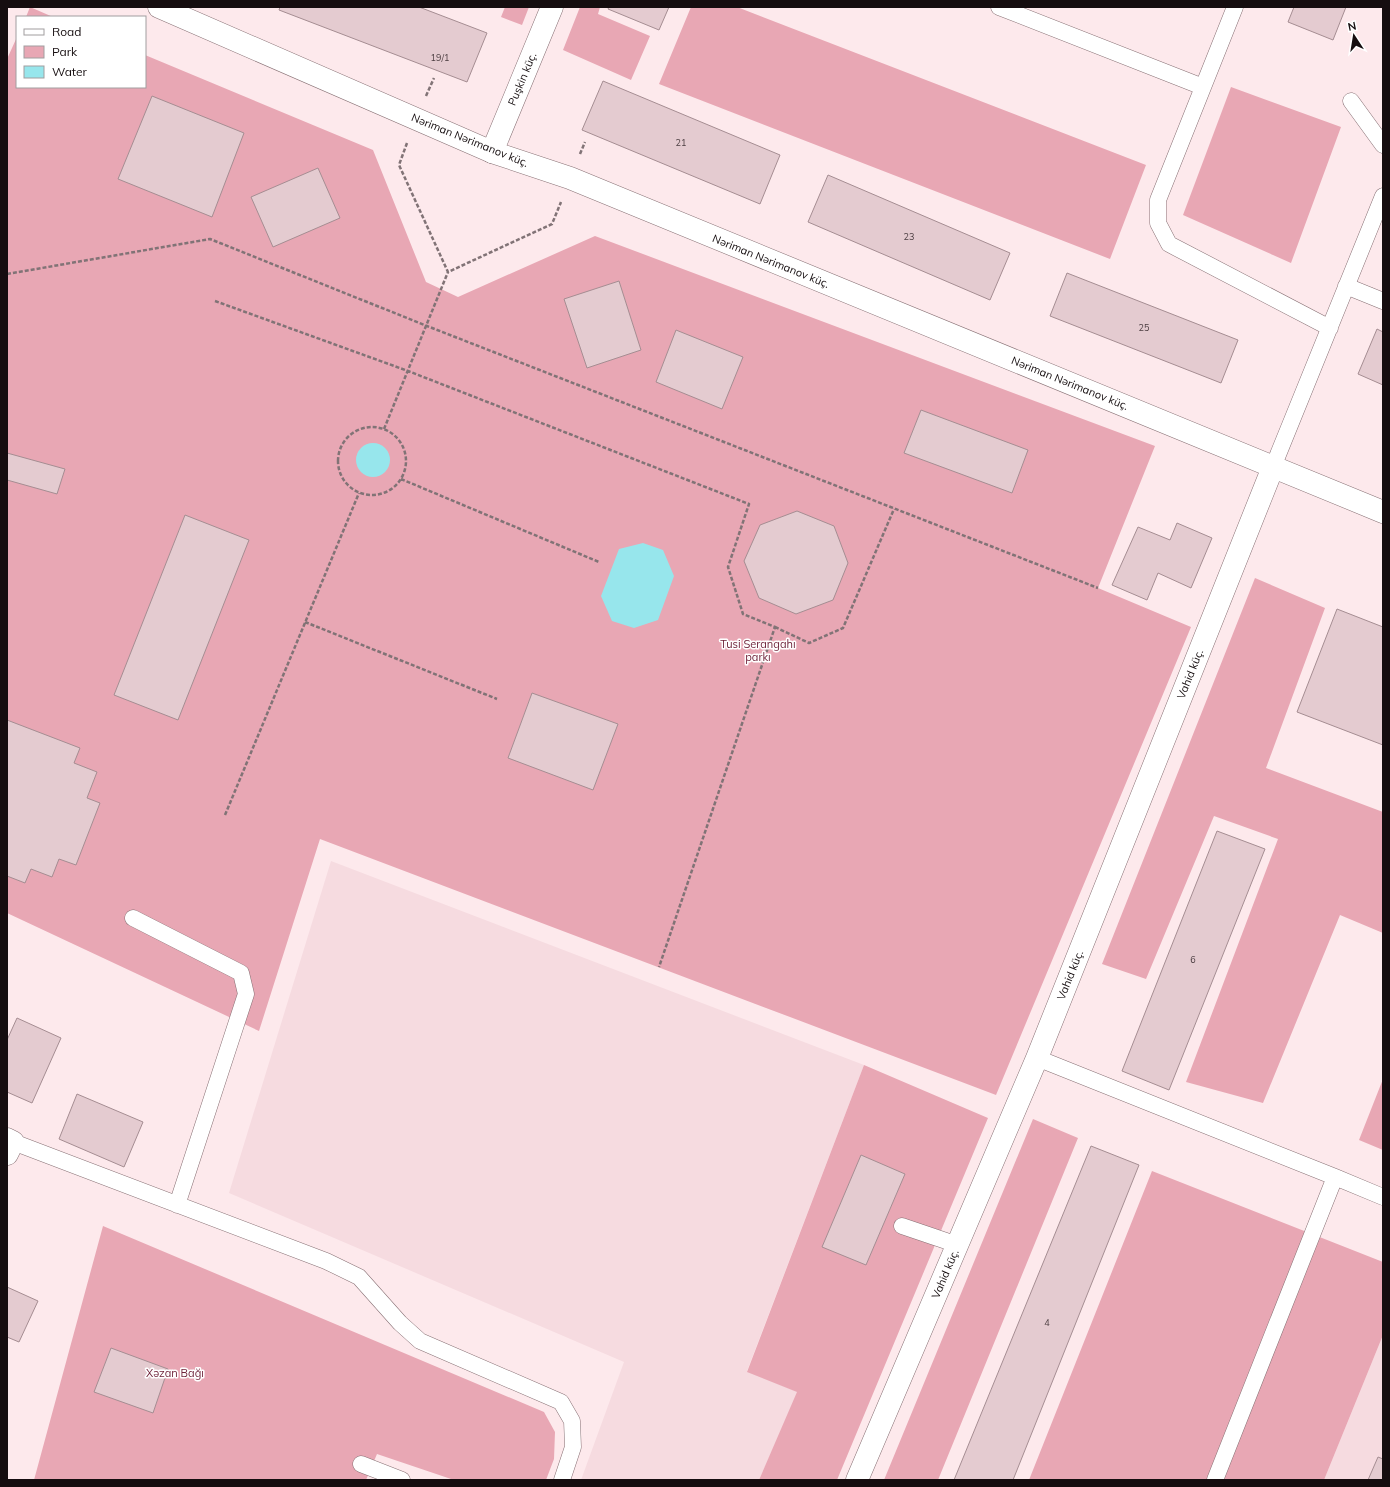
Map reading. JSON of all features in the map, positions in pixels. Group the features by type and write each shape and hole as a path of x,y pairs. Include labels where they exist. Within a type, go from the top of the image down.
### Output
{"street":[{"name":"Nəriman Nərimanov küç.","path":"159,7 492,152 570,178 1383,512"},
{"name":"Puşkin küç.","path":"492,152 552,7"},
{"name":"Vahid küç.","path":"857,1480 1037,1058 1273,467"}],"lane":[{"path":"999,7 1203,87"},
{"path":"1235,7 1158,200 1158,223 1169,244 1330,328"},
{"path":"1351,101 1383,145"},
{"path":"1273,467 1383,196"},
{"path":"1346,286 1383,301"},
{"path":"133,918 241,973 246,994 178,1206"},
{"path":"1037,1058 1383,1197"},
{"path":"9,1145 326,1261 359,1277 400,1323 420,1341 561,1402 572,1421 573,1447 562,1480"},
{"path":"1215,1480 1335,1177"},
{"path":"902,1226 958,1245"},
{"path":"361,1464 402,1480"}],"path":[{"path":"434,78 416,119 399,165 448,272"},
{"path":"384,429 448,272 552,224 585,142"},
{"path":"7,274 210,239 426,326 1098,588"},
{"path":"215,301 408,371 749,504 728,567 743,614 809,643 843,628 894,509"},
{"path":"373,426 384,429 394,435 402,445 406,456 405,468 401,479 393,488 382,493 371,495 359,493 349,486 341,477 338,466 338,454 342,443 350,434 361,428 373,426"},
{"path":"401,479 599,562"},
{"path":"225,815 359,493"},
{"path":"305,622 497,699"},
{"path":"659,967 775,627"}],"shaded area":[{"path":"331,861 864,1065 747,1371 798,1392 759,1480 581,1480 624,1362 229,1193"},
{"path":"1383,1335 1383,1480 1324,1480"}],"green space":[{"path":"30,7 51,16 26,16"},
{"path":"505,7 529,7 522,25 501,17"},
{"path":"580,7 600,7 598,14 650,36 631,80 563,50"},
{"path":"691,7 737,7 1146,165 1110,259 659,84"},
{"name":"Tusi Serangahı parkı","path":"16,39 16,88 146,88 146,55 373,150 426,282 458,297 595,236 1155,446 1098,588 1191,627 996,1095 320,839 259,1031 7,913 7,59"},
{"path":"1231,87 1341,127 1291,263 1183,215"},
{"path":"1255,578 1325,608 1266,768 1383,812 1383,933 1340,915 1263,1103 1186,1082 1278,839 1214,816 1146,979 1102,964"},
{"path":"864,1065 988,1118 837,1480 759,1480 797,1392 747,1372"},
{"path":"1383,1079 1383,1150 1359,1140"},
{"path":"1033,1119 1078,1138 938,1480 884,1480"},
{"path":"1152,1171 1383,1262 1383,1335 1324,1480 1029,1480"},
{"name":"Xəzan Bağı","path":"103,1226 544,1412 555,1432 554,1459 546,1480 454,1480 377,1454 366,1480 34,1480"}],"water":[{"path":"370,443 376,443 380,444 387,450 390,460 389,467 383,474 376,477 370,477 366,476 359,470 356,463 356,457 357,453 363,446"},
{"path":"643,543 663,550 674,576 658,620 634,628 612,621 601,596 619,549"}],"building":[{"path":"280,7 419,7 487,33 467,82 279,10"},
{"path":"609,7 669,7 659,30 608,9"},
{"path":"1294,7 1346,7 1333,40 1288,22"},
{"path":"603,81 780,155 760,204 582,130"},
{"path":"152,96 244,133 212,217 118,179"},
{"path":"318,168 340,218 273,247 251,197"},
{"path":"828,175 1010,253 990,300 808,222"},
{"path":"1067,273 1238,340 1221,383 1050,316"},
{"path":"619,281 641,350 587,368 564,299"},
{"path":"1377,329 1383,332 1383,385 1358,374"},
{"path":"676,330 743,357 722,409 656,382"},
{"path":"921,410 1028,450 1012,493 904,453"},
{"path":"7,453 65,469 57,494 7,480"},
{"path":"797,511 834,526 848,563 833,600 796,614 759,598 744,561 760,525"},
{"path":"185,515 249,540 178,720 114,695"},
{"path":"1177,523 1212,538 1191,588 1158,573 1147,600 1112,585 1138,527 1170,540"},
{"path":"1337,609 1383,627 1383,745 1297,712"},
{"path":"532,693 618,724 593,790 508,758"},
{"path":"7,720 80,748 74,763 97,772 87,798 100,803 76,865 59,859 52,877 31,869 25,883 7,876"},
{"path":"1217,831 1265,849 1169,1090 1122,1071"},
{"path":"17,1018 61,1038 32,1103 7,1092 7,1040"},
{"path":"77,1094 143,1122 124,1167 59,1139"},
{"path":"1091,1146 1139,1165 1013,1480 954,1480"},
{"path":"861,1155 905,1174 866,1265 822,1247"},
{"path":"7,1287 38,1301 19,1342 7,1337"},
{"path":"111,1348 168,1369 153,1413 94,1392"},
{"path":"1378,1457 1383,1459 1383,1480 1368,1480"}]}
